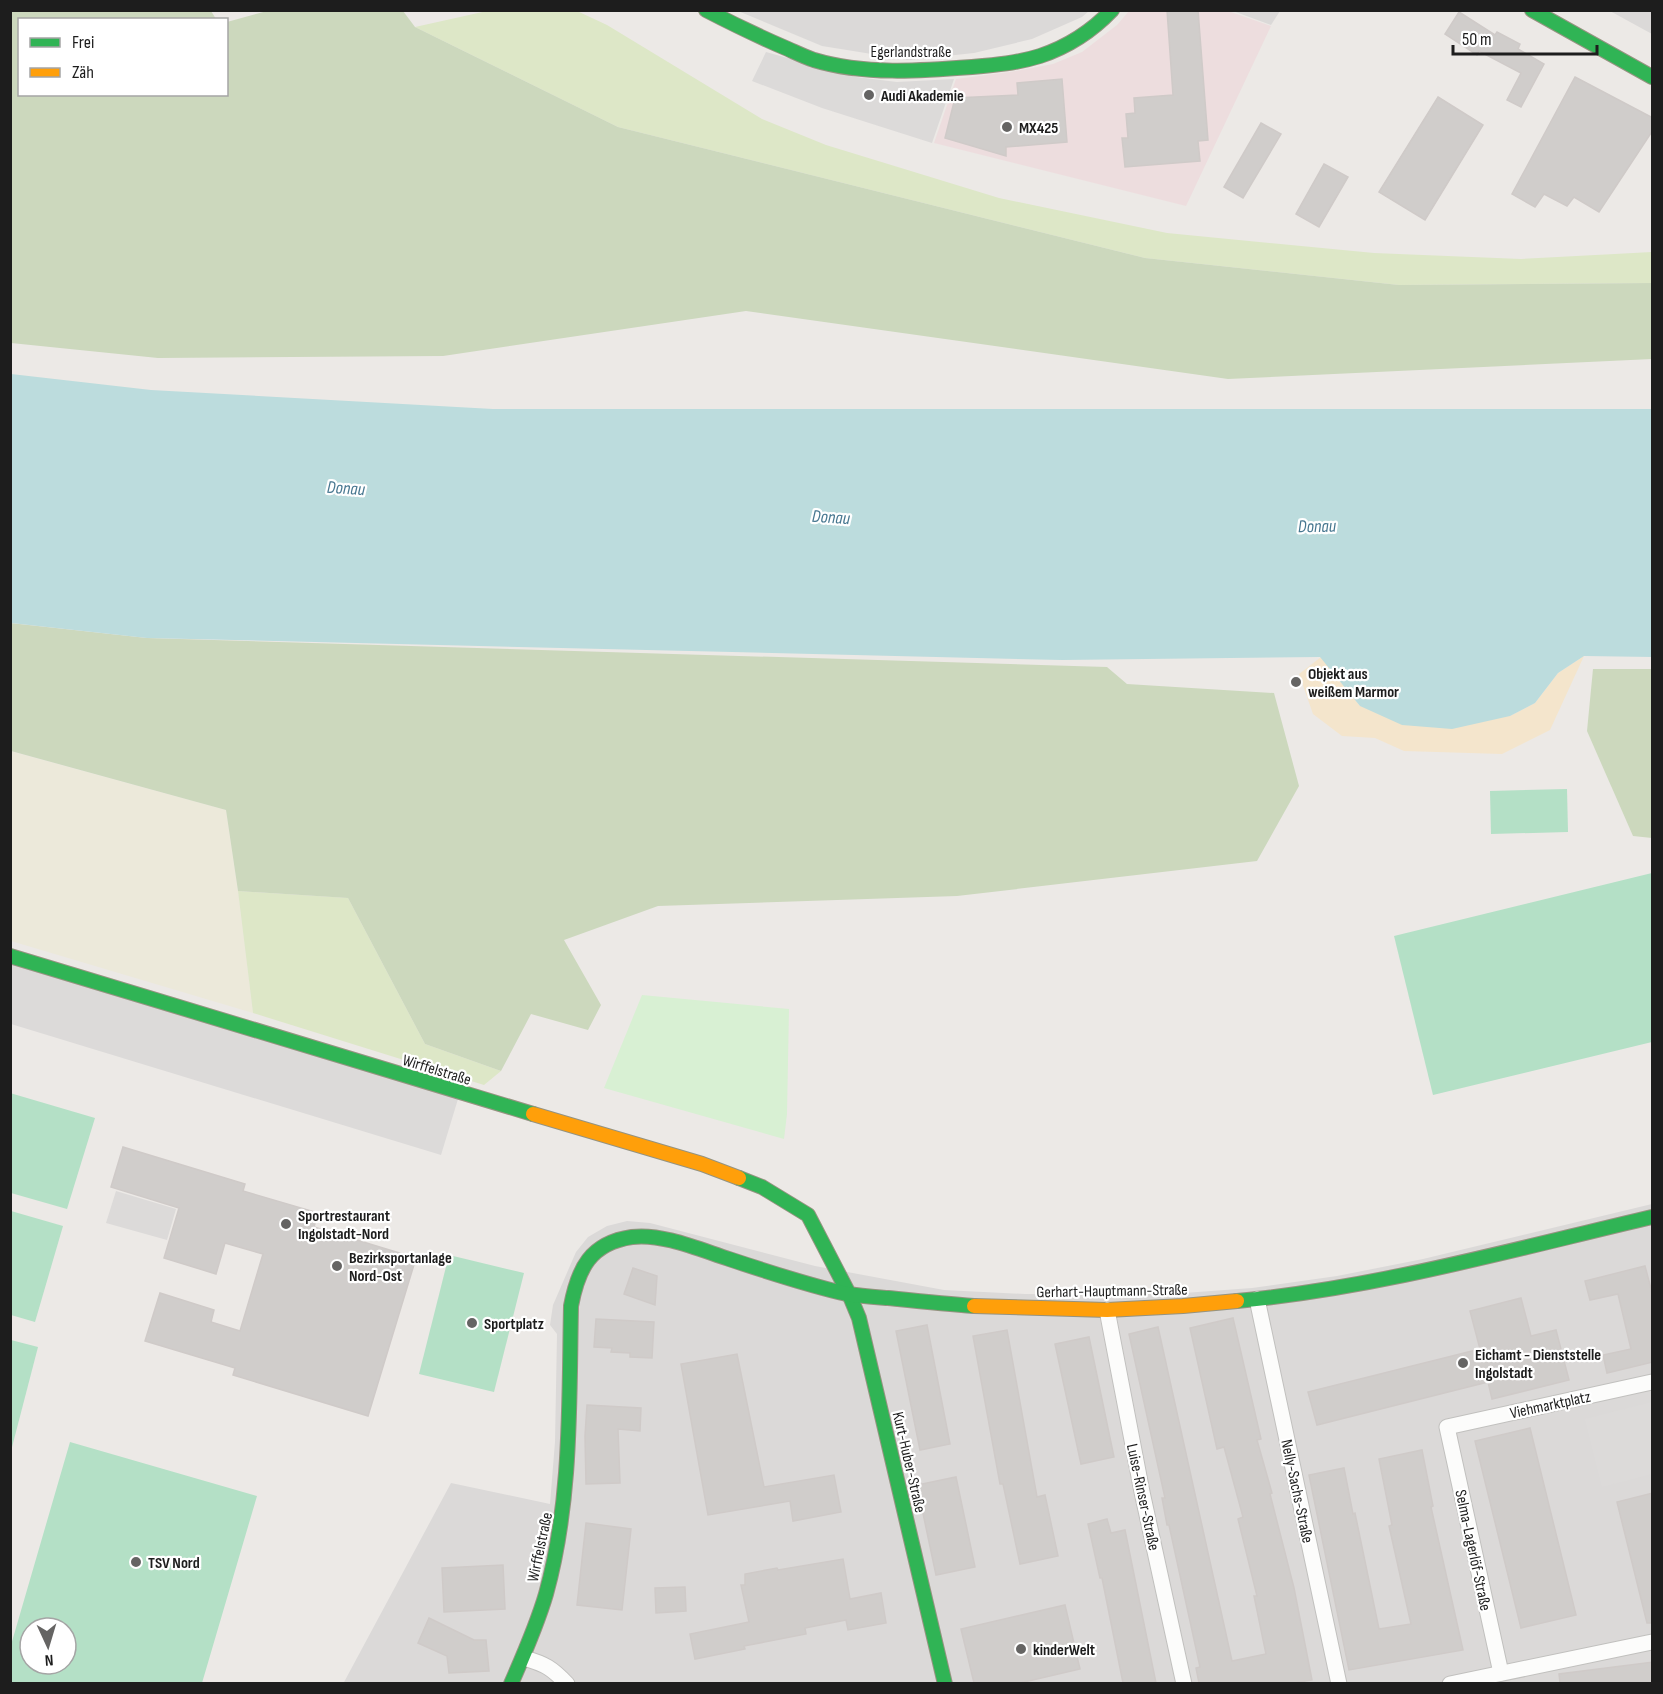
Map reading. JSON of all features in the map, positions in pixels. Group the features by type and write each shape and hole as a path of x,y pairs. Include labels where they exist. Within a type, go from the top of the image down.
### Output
{"street":[{"name":"Egerlandstraße","path":"706,10 813,60 870,69 895,70 948,69 1006,63 1046,54 1081,37 1103,21 1112,10"},
{"path":"1532,10 1653,77"},
{"name":"Wirffelstraße","path":"10,956 702,1164 762,1187 808,1215 827,1253"},
{"name":"Gerhart-Hauptmann-Straße","path":"582,1268 595,1252 614,1242 633,1237 657,1238 777,1275 849,1294 943,1304 1107,1310 1257,1299 1342,1287 1428,1270 1653,1217"},
{"name":"Kurt-Huber-Straße","path":"827,1253 859,1318 945,1683"},
{"name":"Wirffelstraße","path":"511,1683 524,1658 539,1617 553,1568 563,1508 568,1446 571,1306 582,1268"},
{"name":"Nelly-Sachs-Straße","path":"1257,1299 1339,1683"},
{"name":"Luise-Rinser-Straße","path":"1107,1310 1142,1492 1184,1683"},
{"name":"Viehmarktplatz","path":"1447,1427 1653,1382"},
{"name":"Selma-Lagerlöf-Straße","path":"1447,1427 1501,1673"},
{"path":"1450,1683 1653,1642"},
{"path":"524,1658 544,1664 567,1683"}],"shaded area":[{"path":"738,11 1089,11 1082,17 1032,39 974,53 909,60 822,46"},
{"path":"1129,11 1228,11 1271,26 1186,206 934,143 956,79 1053,64 1082,52 1117,25"},
{"path":"1233,11 1280,11 1271,25"},
{"path":"1610,11 1652,11 1652,34"},
{"name":"Audi Akademie","path":"766,52 856,77 897,82 954,79 932,143 822,108 752,81"},
{"path":"10,751 226,810 253,1013 11,941"},
{"path":"10,963 458,1099 441,1155 11,1024"},
{"path":"116,1191 176,1209 167,1240 106,1223"},
{"path":"1652,1204 1652,1683 343,1684 451,1483 550,1504 555,1442 557,1334 550,1325 553,1305 576,1252 588,1237 607,1226 627,1221 650,1223 815,1266 944,1290 1109,1295 1252,1288 1337,1276 1423,1259"},
{"path":"1652,1402 1652,1474 1602,1487 1585,1419"}],"green space":[{"path":"11,11 211,11 215,18 18,18 18,96 228,96 228,22 267,11 403,11 415,27 618,127 1145,258 1399,285 1652,283 1652,359 1228,379 746,311 443,356 158,358 11,343"},
{"path":"487,11 577,11 607,25 762,119 826,145 999,198 1167,233 1374,253 1521,259 1652,252 1652,283 1399,285 1145,258 618,127 415,27"},
{"path":"10,623 147,638 1107,667 1127,684 1274,693 1299,786 1257,861 957,896 658,906 564,940 601,1005 588,1030 531,1014 501,1071 425,1044 348,898 238,891 226,810 11,751"},
{"path":"1593,669 1652,669 1652,838 1633,836 1587,731"},
{"path":"1567,789 1568,832 1491,834 1490,791"},
{"path":"1652,873 1652,1042 1433,1095 1394,936"},
{"path":"238,891 348,898 425,1044 501,1071 484,1085 253,1013"},
{"path":"642,995 789,1009 787,1114 784,1139 604,1088"},
{"path":"10,1093 95,1118 67,1209 11,1193"},
{"path":"11,1211 63,1226 35,1322 11,1315"},
{"name":"Sportplatz","path":"449,1255 524,1273 494,1392 419,1374"},
{"path":"10,1340 38,1347 11,1451"},
{"name":"TSV Nord","path":"70,1442 257,1496 202,1683 11,1683 11,1645 18,1621 18,1676 78,1676 78,1616 19,1616"}],"sand":[{"path":"1584,656 1550,730 1502,754 1404,751 1375,738 1342,736 1313,714 1299,674 1321,657 1360,706 1510,716 1535,703 1558,673"}],"water":[{"name":"Donau","path":"11,374 151,390 493,409 1652,409 1652,657 1584,656 1558,673 1535,703 1510,716 1452,729 1402,725 1360,706 1320,657 1062,660 147,638 11,623"}],"building":[{"path":"1167,10 1198,10 1208,140 1198,141 1200,161 1125,167 1122,138 1128,138 1126,114 1135,113 1134,98 1173,95"},
{"path":"1459,12 1495,35 1497,32 1520,44 1518,49 1544,64 1521,107 1507,100 1521,73 1479,51 1477,55 1445,34"},
{"path":"1575,77 1653,118 1653,130 1599,212 1574,197 1567,206 1544,194 1535,207 1512,194"},
{"name":"MX425","path":"1062,79 1067,142 1006,147 1006,156 945,138 955,98 1018,95 1017,83"},
{"path":"1438,97 1483,125 1425,220 1379,192"},
{"path":"1261,123 1281,134 1243,198 1224,187"},
{"path":"1324,164 1348,177 1319,227 1296,214"},
{"name":"Bezirksportanlage Nord-Ost","path":"123,1147 245,1184 243,1191 318,1213 314,1227 416,1258 368,1416 233,1375 235,1368 145,1341 160,1293 214,1310 211,1322 240,1331 263,1254 225,1243 216,1274 164,1258 179,1208 111,1187"},
{"path":"1645,1266 1653,1296 1653,1362 1607,1373 1603,1355 1631,1349 1618,1294 1590,1300 1585,1281"},
{"path":"633,1268 657,1276 655,1305 624,1294"},
{"name":"Eichamt - Dienststelle Ingolstadt","path":"1521,1298 1531,1336 1556,1330 1569,1380 1492,1399 1488,1382 1317,1425 1308,1392 1480,1349 1470,1311"},
{"path":"1233,1318 1261,1439 1257,1440 1294,1588 1312,1680 1294,1683 1199,1683 1196,1668 1200,1667 1169,1525 1167,1525 1162,1498 1165,1498 1129,1334 1158,1327 1232,1661 1266,1654 1254,1596 1257,1596 1238,1519 1243,1517 1224,1447 1217,1449 1190,1328"},
{"path":"596,1319 654,1322 652,1358 630,1357 630,1353 611,1352 612,1348 594,1347"},
{"path":"927,1325 950,1444 920,1450 896,1331"},
{"path":"1007,1330 1037,1497 1045,1495 1058,1556 1020,1564 1003,1484 1000,1484 973,1336"},
{"path":"1089,1337 1114,1457 1081,1464 1055,1344"},
{"path":"737,1354 764,1487 834,1475 841,1512 793,1521 790,1501 708,1515 681,1364"},
{"path":"587,1405 641,1408 640,1431 618,1429 620,1483 586,1484"},
{"path":"1530,1428 1576,1615 1521,1628 1475,1441"},
{"path":"1422,1450 1433,1506 1431,1507 1463,1650 1349,1670 1309,1475 1344,1468 1379,1629 1411,1624 1389,1526 1392,1525 1379,1459"},
{"path":"956,1477 975,1567 936,1575 917,1485"},
{"path":"1653,1493 1653,1623 1647,1623 1617,1502"},
{"path":"1107,1519 1111,1533 1125,1530 1156,1683 1123,1683 1102,1578 1100,1578 1088,1524"},
{"path":"586,1523 631,1529 622,1610 577,1605"},
{"path":"843,1559 850,1599 881,1593 886,1623 848,1630 846,1620 805,1628 806,1634 744,1646 745,1649 695,1659 690,1634 749,1622 741,1585 745,1585 745,1574"},
{"path":"503,1565 505,1609 444,1612 442,1568"},
{"path":"685,1587 686,1611 656,1613 655,1588"},
{"name":"kinderWelt","path":"1065,1605 1080,1669 1020,1683 974,1683 961,1629"},
{"path":"429,1618 474,1640 486,1640 489,1671 449,1673 447,1656 418,1643"},
{"path":"1653,1662 1653,1683 1560,1683 1559,1674"}],"traffic: fast":[{"path":"706,10 814,60 852,68 892,71 972,67 1032,58 1079,38 1112,10"},
{"path":"1532,10 1652,77"},
{"path":"10,956 533,1114"},
{"path":"739,1178 762,1187 808,1215 859,1318 945,1684"},
{"path":"1237,1301 1342,1287 1394,1277 1652,1217"},
{"path":"511,1684 539,1617 554,1559 561,1523 568,1451 571,1306 582,1269 596,1252 618,1240 644,1236 656,1237 817,1287 847,1294 974,1306"}],"traffic: slow":[{"path":"533,1114 702,1164 739,1178"},
{"path":"974,1306 1107,1310 1237,1301"}],"place":[{"name":"Audi Akademie","path":"869,95"},
{"name":"MX425","path":"1007,127"},
{"name":"Objekt aus weißem Marmor","path":"1296,682"},
{"name":"Sportrestaurant Ingolstadt-Nord","path":"286,1224"},
{"name":"Bezirksportanlage Nord-Ost","path":"337,1266"},
{"name":"Sportplatz","path":"472,1323"},
{"name":"Eichamt - Dienststelle Ingolstadt","path":"1463,1363"},
{"name":"TSV Nord","path":"136,1562"},
{"name":"kinderWelt","path":"1021,1649"}]}
